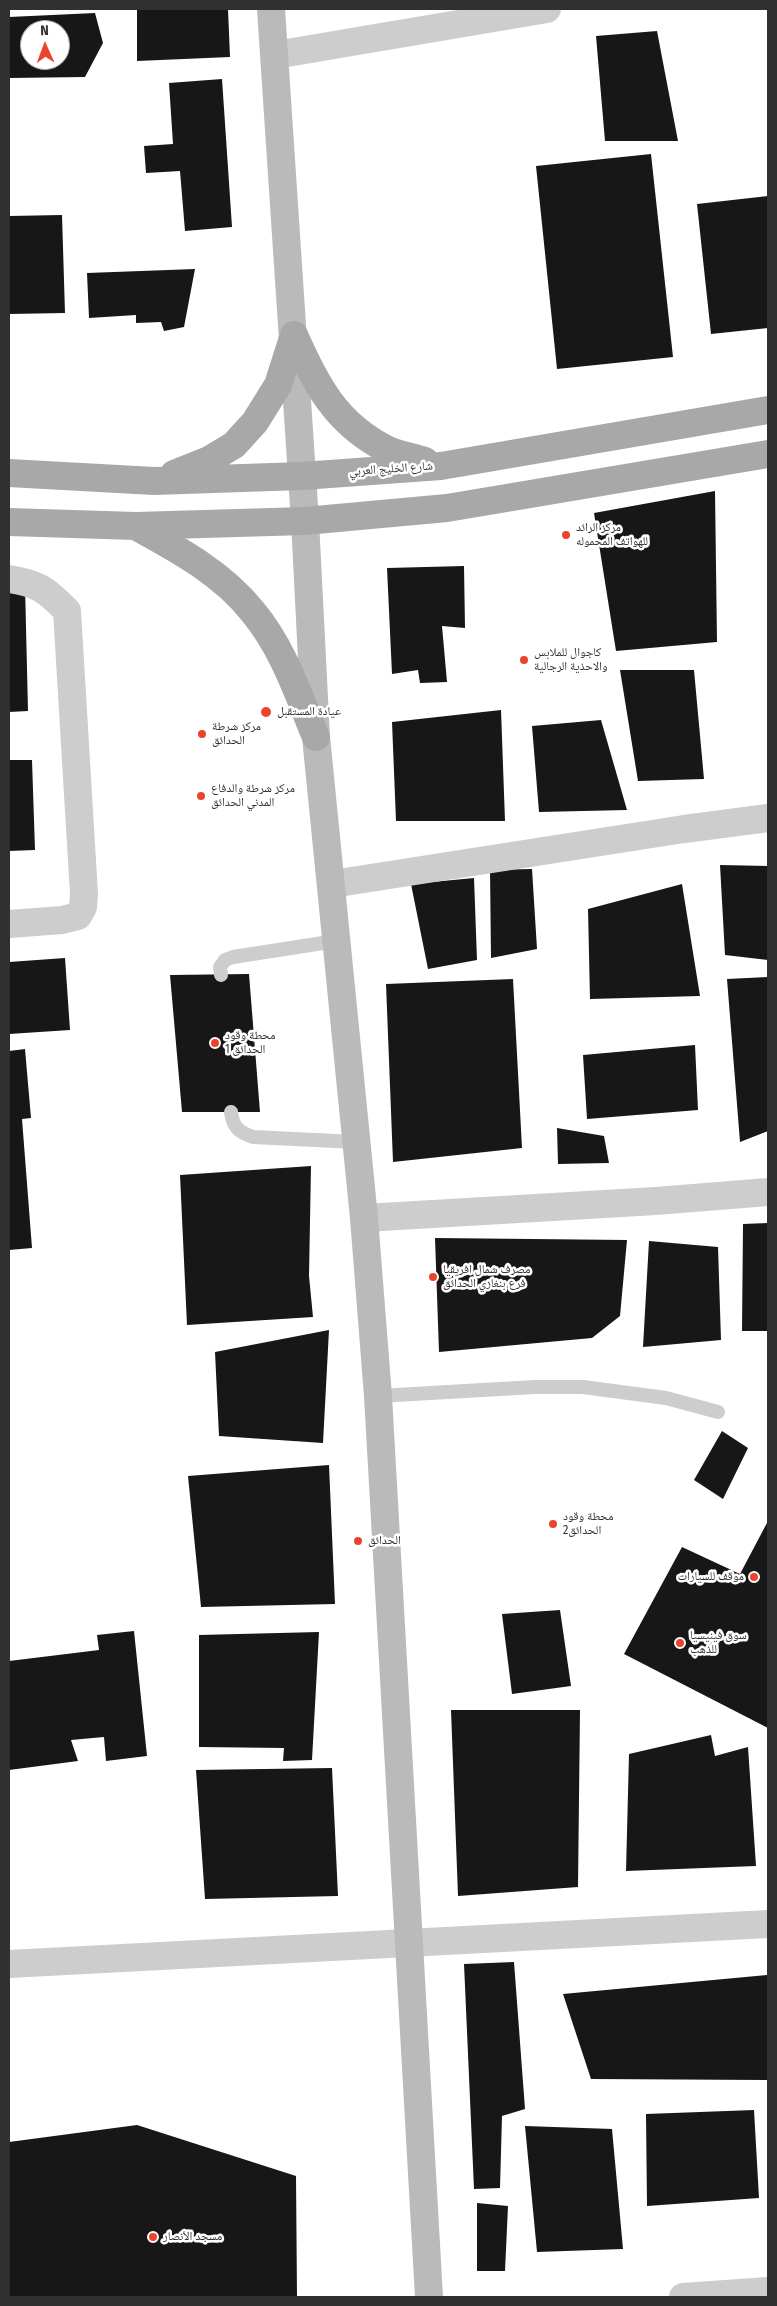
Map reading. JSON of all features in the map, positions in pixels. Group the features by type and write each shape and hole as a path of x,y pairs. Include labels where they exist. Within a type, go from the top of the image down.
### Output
{"main road":[{"path":"271,9 306,521 316,737 364,1218 378,1396 407,1943 429,2297"},
{"path":"294,335 312,377 337,412 363,435 389,450 441,466"},
{"path":"154,481 209,460 234,445 255,422 278,385 294,335"},
{"name":"شارع الخليج العربي","path":"9,473 154,481 302,476 441,466 768,410"},
{"path":"9,522 136,526 306,521 448,508 768,454"},
{"path":"136,526 200,564 226,584 253,611 276,646 316,737"}],"street":[{"path":"275,54 547,9"},
{"path":"9,579 24,581 48,591 66,610 84,894 83,907 78,916 62,920 9,924"},
{"path":"332,884 684,829 768,818"},
{"path":"364,1218 646,1202 768,1192"},
{"path":"9,1964 768,1924"},
{"path":"683,2297 768,2291"}],"lane":[{"path":"221,974 220,967 224,960 336,941"},
{"path":"231,1112 232,1124 240,1133 253,1137 356,1142"},
{"path":"378,1396 535,1387 583,1387 666,1398 718,1412"}],"building":[{"path":"137,9 228,9 230,57 137,61"},
{"path":"95,13 103,43 85,77 9,78 9,17"},
{"path":"657,31 678,141 605,141 596,36"},
{"path":"222,79 232,227 185,231 180,171 146,173 144,146 173,144 169,83"},
{"path":"651,154 673,357 557,369 536,166"},
{"path":"768,196 768,328 711,334 697,204"},
{"path":"62,215 65,313 9,314 9,216"},
{"path":"195,269 184,327 164,331 161,322 136,323 136,315 89,318 87,273"},
{"path":"715,491 717,642 616,651 594,513"},
{"path":"464,566 465,628 442,626 447,682 420,683 418,670 392,674 387,568"},
{"path":"9,585 25,585 28,711 9,712"},
{"path":"620,670 694,670 704,779 638,781"},
{"path":"501,710 505,821 396,821 392,722"},
{"path":"601,720 627,810 539,812 532,726"},
{"path":"9,760 32,760 35,850 9,851"},
{"path":"720,865 768,866 768,960 725,955"},
{"path":"532,869 537,949 491,958 490,870"},
{"path":"474,878 477,960 428,969 411,884"},
{"path":"682,884 700,996 590,999 588,909"},
{"path":"65,958 70,1030 9,1034 9,962"},
{"name":"محطة وقود الحدائق 1","path":"249,974 260,1112 182,1112 170,975"},
{"path":"768,977 768,1131 740,1142 727,979"},
{"path":"513,979 522,1148 393,1162 386,984"},
{"path":"695,1045 698,1110 587,1119 583,1055"},
{"path":"25,1049 31,1118 22,1119 32,1248 9,1250 9,1051"},
{"path":"557,1128 604,1136 609,1163 558,1164"},
{"path":"311,1166 309,1276 313,1317 187,1325 180,1175"},
{"path":"768,1223 768,1331 742,1331 743,1224"},
{"path":"435,1238 627,1240 620,1316 592,1338 439,1352"},
{"path":"649,1241 718,1247 721,1340 643,1347"},
{"path":"329,1330 323,1443 219,1436 215,1352"},
{"path":"722,1431 748,1448 723,1499 694,1480"},
{"path":"329,1465 335,1604 201,1607 188,1476"},
{"name":"سوق فينيسيا للذهب","path":"768,1521 768,1728 624,1654 682,1547 740,1574"},
{"path":"560,1610 571,1686 512,1694 502,1614"},
{"path":"134,1631 147,1756 106,1761 104,1737 71,1740 78,1761 9,1770 9,1661 99,1650 97,1635"},
{"path":"319,1632 312,1760 283,1761 284,1748 199,1747 199,1635"},
{"path":"451,1710 580,1710 578,1887 458,1896"},
{"path":"711,1735 715,1756 748,1747 756,1866 626,1871 629,1754"},
{"path":"332,1768 338,1896 205,1899 196,1770"},
{"path":"514,1962 525,2109 502,2116 500,2188 474,2189 464,1964"},
{"path":"767,1975 768,2080 591,2079 563,1994"},
{"path":"754,2110 759,2198 647,2206 646,2114"},
{"name":"مسجد الأنصار","path":"137,2125 296,2176 297,2297 9,2297 9,2142"},
{"path":"525,2126 612,2129 623,2249 537,2252"},
{"path":"477,2203 508,2206 505,2271 477,2271"}],"place":[{"name":"مركز الرائد للهواتف المحموله","path":"566,535"},
{"name":"كاجوال للملابس والاحذية الرجالية","path":"524,660"},
{"name":"عيادة المستقبل","path":"266,712"},
{"name":"مركز شرطة الحدائق","path":"202,734"},
{"name":"مركز شرطة والدفاع المدني الحدائق","path":"201,796"},
{"name":"محطة وقود الحدائق 1","path":"215,1043"},
{"name":"مصرف شمال افريقيا فرع بنغازي الحدائق","path":"433,1277"},
{"name":"محطة وقود الحدائق2","path":"553,1524"},
{"name":"الحدائق","path":"358,1541"},
{"name":"موقف للسيارات","path":"754,1577"},
{"name":"سوق فينيسيا للذهب","path":"680,1643"},
{"name":"مسجد الأنصار","path":"153,2237"}]}
